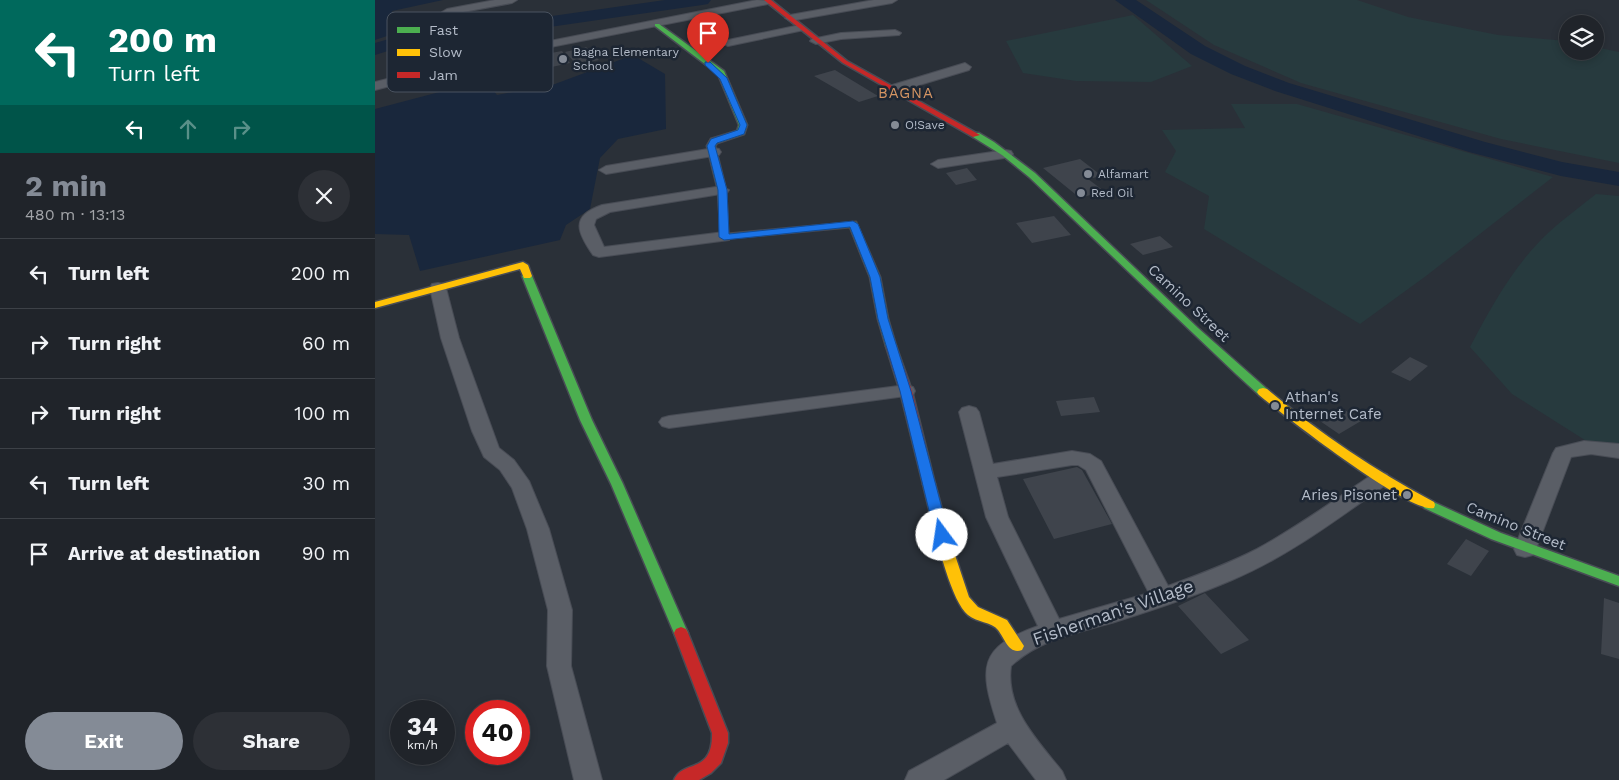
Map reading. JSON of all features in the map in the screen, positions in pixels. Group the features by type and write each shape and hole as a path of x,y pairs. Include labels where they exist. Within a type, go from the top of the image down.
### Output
{"street":[{"path":"447,12 512,0"},
{"path":"553,44 768,0"},
{"name":"Camino Street","path":"768,0 800,28 843,61 1006,154 1266,394 1322,440 1380,479 1451,516 1525,549 1619,580"},
{"path":"790,18 892,0"},
{"path":"657,24 724,78 743,125 741,132 714,141 711,146 722,190 724,237"},
{"path":"728,43 800,28"},
{"path":"816,41 841,36 895,33"},
{"path":"893,89 965,67"},
{"path":"606,170 713,152"},
{"path":"938,164 1006,154"},
{"path":"722,190 607,208 589,215 585,222 586,230 599,252 853,224 875,277 883,319 906,391 945,549 963,600 973,611 1003,624 1017,646"},
{"path":"375,305 523,265 586,420 621,493 685,643 720,733 722,744 717,758 710,766 682,780"},
{"path":"438,288 451,338 485,438 491,452 507,465 522,486 538,529 560,610 559,666 588,780"},
{"path":"669,422 906,391"},
{"path":"969,412 997,517 1053,631"},
{"path":"1525,549 1563,453 1576,448 1606,448 1619,451"},
{"path":"985,472 1072,458 1083,459 1094,466 1162,596"},
{"name":"Fisherman's Village","path":"1012,728 996,677 1001,660 1017,646 1053,631 1226,573 1285,544 1380,479"},
{"path":"919,780 1012,728 1052,780"}],"green space":[{"path":"1146,0 1357,0 1408,17 1498,35 1559,40 1559,60 1604,60 1604,49 1619,52 1619,163 1501,139 1301,83 1214,45"},
{"path":"1133,15 1192,66 1151,82 1076,81 1023,73 1006,41"},
{"path":"1231,104 1297,104 1553,177 1426,276 1360,324 1204,229 1209,196 1165,172 1176,151 1162,130 1245,128"},
{"path":"1596,194 1619,196 1619,458 1599,449 1512,394 1470,347 1495,302 1524,259 1548,233"}],"water":[{"path":"375,0 443,0 387,12 387,36 375,40"},
{"path":"633,55 665,74 666,129 618,139 600,158 590,209 566,225 560,240 420,271 409,235 375,234 375,109 439,92 495,92 497,95 513,92 553,92 553,84"}],"building":[{"path":"586,47 599,60 577,65 565,52"},
{"path":"562,51 570,63 553,67 553,53"},
{"path":"835,70 878,96 859,102 814,76"},
{"path":"1080,159 1102,176 1088,179 1104,191 1080,198 1043,168"},
{"path":"967,168 977,180 956,185 946,173"},
{"path":"1054,216 1071,235 1032,243 1016,223"},
{"path":"1160,236 1173,247 1143,255 1130,244"},
{"path":"1410,357 1428,366 1410,381 1391,372"},
{"path":"1094,397 1100,412 1061,416 1056,401"},
{"path":"1342,408 1361,421 1339,434 1320,421"},
{"path":"1077,467 1082,470 1112,524 1054,539 1023,479"},
{"path":"1466,539 1489,551 1471,576 1447,564"},
{"path":"1205,593 1249,640 1221,654 1178,606"},
{"path":"1604,598 1619,603 1619,659 1601,654"}],"waterway":[{"path":"553,21 702,0"},
{"path":"1124,0 1198,50 1238,70 1282,87 1477,147 1561,169 1619,179"},
{"path":"375,49 387,46"}],"traffic: fast":[{"path":"657,25 721,73 743,125 741,132 714,141 711,146 722,190 724,237 853,224 875,277 883,319 891,346"},
{"path":"976,135 1005,153 1032,175 1194,330 1263,392"},
{"path":"527,276 586,420 617,484 681,633"},
{"path":"1429,505 1496,536 1619,581"}],"traffic: slow":[{"path":"375,305 523,265 527,276"},
{"path":"1263,392 1302,424 1343,453 1429,505"},
{"path":"929,484 946,549 963,599 973,611 1002,624 1017,646"}],"traffic: jam":[{"path":"767,0 845,62 976,135"},
{"path":"891,346 906,391 929,484"},
{"path":"681,633 720,733 719,751 716,758 705,768 682,780"}],"place":[{"name":"Bagna Elementary School","path":"563,59"},
{"name":"O!Save","path":"895,125"},
{"name":"Alfamart","path":"1088,174"},
{"name":"Red Oil","path":"1081,193"},
{"name":"Athan's Internet Cafe","path":"1275,406"},
{"name":"Aries Pisonet","path":"1407,495"}],"district":[{"name":"BAGNA","path":"906,93"}],"route":[{"path":"708,63 721,73 724,78 743,125 741,132 714,141 711,146 725,210 724,237 853,224 875,277 883,319 906,391 942,535"}]}
